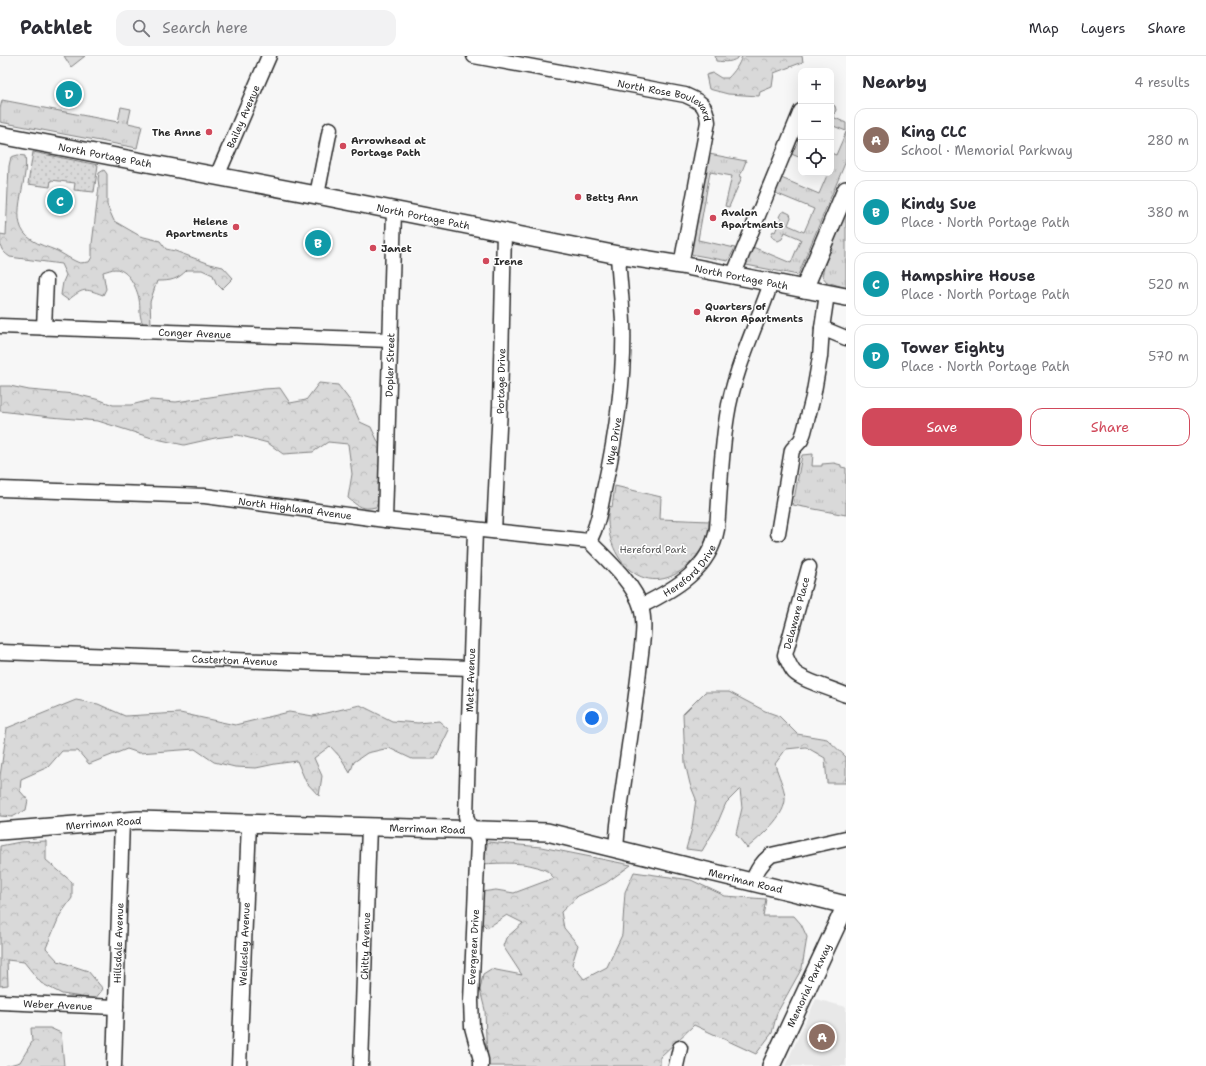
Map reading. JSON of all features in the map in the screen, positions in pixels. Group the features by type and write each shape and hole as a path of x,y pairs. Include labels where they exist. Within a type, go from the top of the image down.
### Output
{"main road":[{"name":"North Portage Path","path":"0,136 317,195 618,255 681,265 846,297"},
{"path":"804,289 846,190"},
{"name":"Merriman Road","path":"0,831 122,821 369,826 547,832 846,905"},
{"name":"Memorial Parkway","path":"771,1066 846,905"}],"street":[{"name":"Bailey Avenue","path":"217,176 269,56"},
{"name":"North Rose Boulevard","path":"474,56 685,95 698,101 704,107 707,112 708,122 681,265"},
{"path":"733,276 798,118"},
{"path":"317,195 330,129"},
{"name":"Dopler Street","path":"385,520 394,211"},
{"name":"Portage Drive","path":"494,531 500,407 504,232"},
{"name":"Wye Drive","path":"589,540 595,528 599,513 620,409 623,322 618,255"},
{"path":"44,328 46,280"},
{"name":"Hereford Drive","path":"641,606 655,599 689,577 700,567 711,550 717,529 727,416 748,341 771,283"},
{"path":"778,534 792,450 801,440 813,397 820,357 822,328 827,294"},
{"name":"Conger Avenue","path":"0,326 390,340"},
{"path":"822,328 846,338"},
{"name":"North Highland Avenue","path":"0,489 205,496 385,520 589,540"},
{"name":"Metz Avenue","path":"470,829 466,816 475,530"},
{"path":"589,540 627,582 636,595 641,606 643,628 616,848"},
{"name":"Delaware Place","path":"809,567 785,656 795,673 846,695"},
{"name":"Casterton Avenue","path":"0,652 470,668"},
{"name":"Hillsdale Avenue","path":"114,1066 122,821"},
{"name":"Wellesley Avenue","path":"239,1066 249,823"},
{"name":"Chitty Avenue","path":"360,1066 369,826"},
{"name":"Evergreen Drive","path":"470,829 475,834 478,841 471,1001 472,1027 481,1060 481,1066"},
{"path":"752,882 757,869 771,855 846,838"},
{"name":"Weber Avenue","path":"0,1002 116,1007"},
{"path":"676,1066 680,1048"}],"shaded area":[{"path":"816,999 846,1007 846,1066 785,1066"}],"green space":[{"path":"64,56 85,56 71,67"},
{"path":"715,56 740,56 732,61 726,62 716,61"},
{"path":"742,56 802,56 803,62 774,73 772,87 760,92 759,96 728,94 709,89 706,75 713,73 721,78 728,78 740,62"},
{"path":"2,100 118,122 121,107 131,109 128,123 142,126 137,148 0,122"},
{"path":"834,106 836,110 834,115"},
{"path":"834,117 846,123 846,131 834,126"},
{"path":"846,132 846,161 798,275 741,264 748,245 791,263 801,239 785,232 782,239 778,241 771,235 773,231 775,232 781,218 779,217 784,211 790,214 791,217 788,225 804,232 814,209 773,192 779,177 819,194 827,176 834,176 834,154 836,155"},
{"path":"795,138 798,139 798,157 789,153"},
{"path":"33,152 98,165 94,192 74,190 75,183 51,180 50,187 28,184"},
{"path":"709,154 746,161 740,176 742,177 729,207 725,206 732,176 710,172 698,240 735,248 728,261 690,254"},
{"path":"18,155 25,156 26,166 20,201 20,223 24,233 35,242 55,250 77,262 89,262 92,257 92,244 99,187 98,179 99,173 104,170 107,174 107,205 114,221 140,236 160,241 166,249 223,267 233,278 222,289 216,283 213,275 202,270 187,270 174,279 157,281 150,302 151,324 143,324 136,290 128,276 120,270 114,269 103,272 106,289 103,295 84,290 68,300 61,295 63,282 66,275 61,264 10,257 1,248 0,234 6,235 9,166 11,157"},
{"path":"846,213 846,288 827,282 822,276 825,264"},
{"path":"319,383 338,385 351,402 360,422 371,427 380,446 380,494 376,507 363,508 348,498 352,474 348,444 328,442 313,452 283,454 268,443 238,435 215,438 184,445 152,438 98,421 0,411 0,386 75,394 113,405 131,405 151,400 176,402 280,388 290,403 306,400"},
{"path":"813,454 812,466 822,466 822,464 834,463 846,468 846,515 793,505 802,455"},
{"name":"Hereford Park","path":"615,486 661,497 660,519 709,521 705,542 693,560 676,574 660,579 645,578 631,571 620,559 612,544 608,526 609,506 612,507"},
{"path":"705,692 729,692 765,711 779,716 797,734 827,739 846,757 846,783 827,783 825,758 806,747 786,749 775,764 785,797 784,804 782,811 765,832 747,848 736,834 742,808 740,789 726,803 715,829 702,851 686,849 692,828 696,799 690,784 685,763 683,714"},
{"path":"76,700 98,704 125,716 180,713 235,725 289,712 313,716 360,705 392,721 418,723 439,721 449,730 435,759 412,759 389,748 367,753 354,762 350,773 341,758 330,746 314,758 322,776 319,796 306,782 297,761 256,768 235,767 214,762 195,749 139,753 127,749 89,764 78,751 62,751 48,767 21,779 20,791 28,800 26,810 12,817 0,816 0,776 7,728"},
{"path":"46,841 46,860 72,882 72,898 60,915 46,948 58,961 88,971 103,989 95,999 62,994 41,983 24,962 7,960 8,985 0,986 0,846 20,842"},
{"path":"488,842 541,847 631,865 606,883 578,896 561,912 564,928 578,945 572,964 584,979 607,967 622,935 625,892 634,872 691,880 725,896 766,899 763,916 794,916 801,924 807,937 802,968 777,1013 772,1033 756,1054 694,1025 660,1057 660,1066 487,1066 485,1010 480,990 483,974 491,969 522,975 503,946 506,938 523,923 507,915 487,928 480,921 481,892 496,890 514,893 554,878 548,872 530,865 514,863 482,864"},
{"path":"31,1028 50,1028 61,1033 64,1066 6,1066 20,1062 32,1042"}],"place":[{"name":"Tower Eighty","path":"69,94"},
{"name":"The Anne","path":"209,132"},
{"name":"Arrowhead at Portage Path","path":"343,146"},
{"name":"Betty Ann","path":"578,197"},
{"name":"Hampshire House","path":"60,201"},
{"name":"Avalon Apartments","path":"713,218"},
{"name":"Helene Apartments","path":"236,227"},
{"name":"Kindy Sue","path":"318,243"},
{"name":"Janet","path":"373,248"},
{"name":"Irene","path":"486,261"},
{"name":"Quarters of Akron Apartments","path":"697,312"},
{"name":"King CLC","path":"822,1037"}]}
